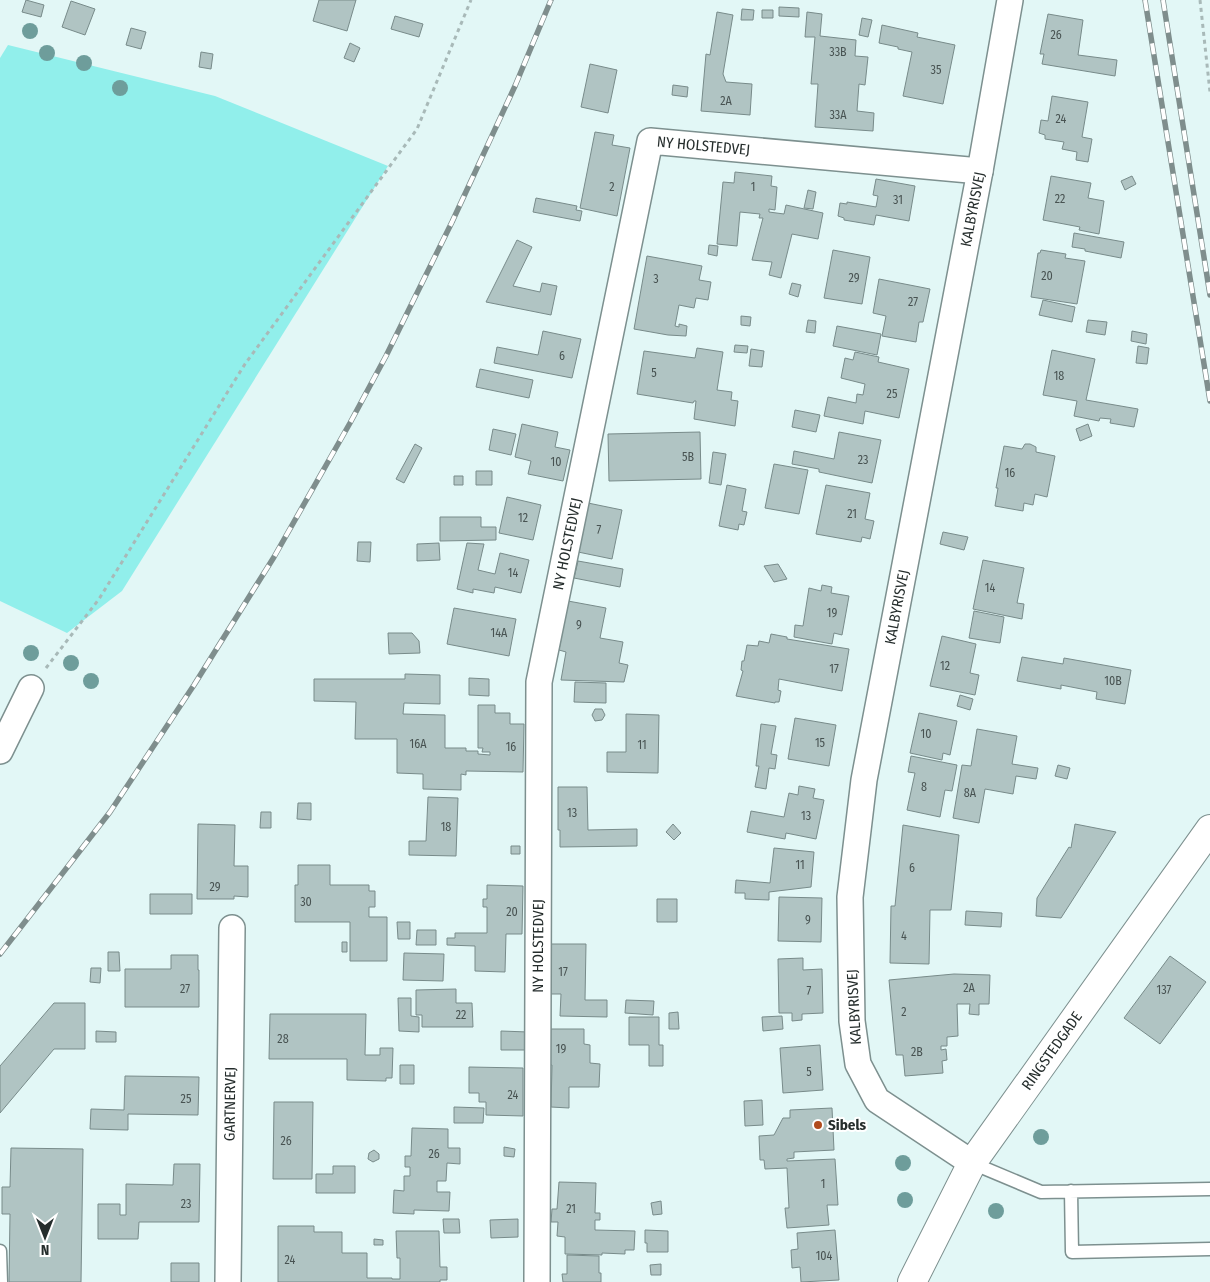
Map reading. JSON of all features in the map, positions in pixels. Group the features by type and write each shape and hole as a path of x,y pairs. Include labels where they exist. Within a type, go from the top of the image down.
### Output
{"street":[{"name":"KALBYRISVEJ","path":"972,1163 877,1100 858,1064 852,1021 850,897 864,780 980,171 1010,0"},
{"name":"NY HOLSTEDVEJ","path":"537,1282 539,682 650,141 980,171"},
{"path":"0,751 31,688"},
{"name":"RINGSTEDGADE","path":"912,1282 972,1163 1210,829"},
{"name":"GARTNERVEJ","path":"228,1282 232,928"}],"lane":[{"path":"972,1163 1041,1192 1210,1189"},
{"path":"1071,1191 1072,1252 1210,1249"},
{"path":"0,1252 1,1282"}],"path":[{"path":"31,688 99,599 244,364 417,128 471,0"},
{"path":"1200,0 1210,92"}],"shaded area":[{"path":"8,45 215,96 388,166 122,591 67,633 0,601 0,58"}],"building":[{"path":"26,0 44,5 41,17 22,12"},
{"path":"319,0 356,0 347,31 313,21"},
{"path":"71,1 95,9 85,35 62,27"},
{"path":"779,7 799,8 799,17 779,16"},
{"path":"742,9 754,10 753,20 741,20"},
{"path":"762,10 773,10 773,18 762,18"},
{"path":"717,12 733,15 723,74 726,82 752,84 750,115 701,111 706,54 710,55"},
{"path":"807,12 822,14 820,36 856,40 855,56 868,57 865,85 859,84 857,111 874,113 873,131 815,127 818,84 811,84 815,37 805,37"},
{"path":"1048,14 1083,20 1078,55 1117,60 1115,76 1042,64 1044,54 1040,54"},
{"path":"395,16 423,24 419,37 391,29"},
{"path":"862,18 872,20 868,37 859,35"},
{"path":"882,25 918,33 917,37 955,45 943,104 903,96 912,52 879,43"},
{"path":"131,28 146,32 141,49 126,45"},
{"path":"350,43 360,48 354,62 344,58"},
{"path":"201,52 213,54 211,69 199,67"},
{"path":"590,64 617,70 608,113 581,107"},
{"path":"673,85 688,87 687,97 672,95"},
{"path":"1052,96 1088,102 1082,137 1092,139 1088,162 1076,160 1077,152 1062,149 1064,142 1045,139 1045,135 1039,133 1041,120 1048,121"},
{"path":"595,132 614,135 612,145 630,148 617,216 580,208"},
{"path":"735,172 772,176 771,186 777,187 775,210 769,209 769,212 784,214 786,205 823,213 818,239 792,234 781,278 769,275 772,262 752,260 763,218 759,218 760,214 740,212 737,246 717,244 723,182 734,183"},
{"path":"1051,176 1091,183 1088,198 1104,201 1099,234 1079,230 1080,227 1043,220"},
{"path":"1132,176 1136,184 1125,190 1121,181"},
{"path":"876,179 915,186 909,221 876,215 874,225 844,220 844,218 838,216 840,203 847,204 847,202 876,207 878,196 873,195"},
{"path":"808,190 816,192 813,209 804,208"},
{"path":"536,198 577,206 576,210 582,211 580,221 533,212"},
{"path":"1074,233 1124,242 1121,258 1072,247"},
{"path":"517,240 532,247 513,286 540,292 542,283 557,286 551,315 486,302"},
{"path":"709,245 718,246 717,256 708,254"},
{"path":"833,250 870,257 862,304 824,298"},
{"path":"1041,250 1066,254 1065,258 1085,261 1077,304 1031,297 1038,253"},
{"path":"647,256 702,266 699,280 711,282 708,300 696,298 694,308 679,305 675,326 679,327 679,324 687,326 686,336 634,329"},
{"path":"879,279 930,289 923,322 919,322 916,342 882,336 886,316 873,313"},
{"path":"792,283 801,285 798,297 789,294"},
{"path":"1043,300 1075,307 1072,322 1039,315"},
{"path":"741,316 751,317 750,326 741,325"},
{"path":"808,320 816,321 815,333 806,332"},
{"path":"1088,320 1107,322 1105,335 1086,332"},
{"path":"837,326 881,334 877,355 833,346"},
{"path":"543,331 581,339 572,378 494,363 497,347 538,355"},
{"path":"1132,331 1147,334 1146,344 1131,341"},
{"path":"735,345 748,346 747,353 734,352"},
{"path":"1138,346 1149,348 1147,364 1136,363"},
{"path":"697,348 723,352 717,390 732,392 731,400 738,401 735,426 694,419 696,401 693,403 637,394 644,351 695,358"},
{"path":"751,349 764,351 762,367 749,366"},
{"path":"1052,350 1095,359 1086,400 1138,409 1134,427 1110,423 1111,419 1100,418 1099,421 1074,416 1077,401 1043,395"},
{"path":"855,352 879,357 878,362 909,369 899,418 865,411 863,424 824,416 828,397 856,403 857,394 863,395 865,384 841,378 845,358 853,360"},
{"path":"480,369 533,380 529,398 476,387"},
{"path":"795,410 820,415 816,432 792,427"},
{"path":"522,424 558,432 555,447 570,450 563,481 528,474 531,461 515,457"},
{"path":"1088,424 1092,436 1080,441 1076,429"},
{"path":"493,429 516,434 511,455 489,450"},
{"path":"700,432 701,479 609,481 608,434"},
{"path":"839,432 881,440 872,483 819,472 819,469 792,464 794,451 834,459"},
{"path":"415,444 422,448 404,483 396,479"},
{"path":"1025,444 1036,447 1036,452 1055,456 1047,497 1035,494 1033,505 1024,503 1023,511 995,506 998,488 996,488 1004,446 1022,449"},
{"path":"713,452 726,454 721,485 709,483"},
{"path":"774,464 808,470 799,514 765,508"},
{"path":"476,471 492,471 492,485 476,485"},
{"path":"454,476 463,476 463,485 454,485"},
{"path":"727,485 746,489 742,511 747,512 744,525 739,524 738,530 719,526"},
{"path":"826,485 870,493 865,519 874,521 870,539 862,537 861,542 816,534"},
{"path":"507,497 541,505 533,540 499,533"},
{"path":"588,503 622,510 612,559 578,552"},
{"path":"440,517 481,517 481,527 496,527 496,540 440,541"},
{"path":"943,532 968,537 964,550 940,544"},
{"path":"358,542 371,542 370,562 357,561"},
{"path":"439,543 440,560 417,561 417,544"},
{"path":"467,543 484,544 478,570 495,574 500,553 529,560 521,593 495,587 494,593 473,589 473,593 457,589"},
{"path":"983,560 1024,568 1017,603 1024,604 1022,619 973,609"},
{"path":"578,561 623,569 620,587 574,578"},
{"path":"778,564 787,579 774,582 764,566"},
{"path":"822,585 832,587 831,593 849,596 842,635 834,633 832,644 794,637 795,625 803,626 809,588 821,591"},
{"path":"568,601 606,608 600,638 623,642 619,663 628,665 624,682 561,680 566,652 559,650"},
{"path":"454,608 516,619 509,656 447,644"},
{"path":"974,611 1004,617 1000,643 969,638"},
{"path":"388,633 412,633 419,641 420,653 389,654"},
{"path":"771,634 787,637 787,639 849,649 842,691 779,679 778,690 781,691 779,702 775,703 736,696 743,671 741,670 742,661 744,661 747,645 758,646 759,641 769,643"},
{"path":"942,636 976,644 970,673 979,675 975,695 930,686"},
{"path":"1022,657 1063,664 1064,658 1131,670 1125,704 1096,699 1097,692 1061,685 1061,689 1017,681"},
{"path":"405,674 440,675 440,704 404,703 403,714 445,715 445,748 466,748 466,751 478,751 478,754 490,755 490,752 482,752 483,748 478,748 478,705 495,705 495,713 510,713 510,724 524,724 523,772 466,771 466,775 461,774 461,790 423,789 423,774 397,773 397,739 355,739 356,702 314,701 314,679 405,679"},
{"path":"469,678 489,679 489,696 469,695"},
{"path":"575,682 606,683 606,703 574,702"},
{"path":"960,695 973,699 970,710 957,706"},
{"path":"595,709 602,709 605,715 602,720 595,721 592,715"},
{"path":"919,713 957,721 950,755 943,753 942,760 910,753"},
{"path":"626,714 659,715 658,773 607,772 607,752 626,752"},
{"path":"795,718 836,725 829,766 788,759"},
{"path":"761,724 776,726 771,754 777,755 775,769 769,768 766,789 755,787 759,766 756,766"},
{"path":"977,729 1017,736 1012,764 1038,768 1036,779 1016,776 1013,794 985,789 979,823 953,818 962,765 971,766"},
{"path":"911,756 957,765 952,791 945,790 940,817 907,810 915,773 908,772"},
{"path":"1058,765 1070,768 1067,779 1055,776"},
{"path":"799,786 815,789 813,798 824,800 816,839 786,833 785,839 747,832 751,811 784,817 789,793 798,795"},
{"path":"558,787 587,787 588,830 637,829 637,846 560,847"},
{"path":"428,797 458,798 456,856 409,855 409,841 426,841"},
{"path":"298,803 311,803 311,820 297,819"},
{"path":"261,812 271,812 271,828 260,828"},
{"path":"198,824 235,825 234,866 248,866 248,897 234,896 234,899 197,899"},
{"path":"673,824 681,833 674,840 666,832"},
{"path":"1075,824 1116,832 1061,918 1036,916 1037,898 1069,847 1071,848"},
{"path":"903,825 959,835 951,910 930,910 929,964 890,963 891,906 895,906"},
{"path":"511,846 520,846 520,854 511,854"},
{"path":"774,848 814,852 811,887 769,892 769,900 745,899 745,893 735,893 736,880 770,883"},
{"path":"298,865 330,865 330,885 369,885 369,891 375,891 375,907 369,907 369,917 387,917 387,961 350,961 350,922 295,922 295,885 298,885"},
{"path":"487,885 523,886 522,934 506,934 505,972 475,971 475,946 447,945 447,938 455,938 455,933 487,933 487,907 483,907 483,899 487,899"},
{"path":"150,894 192,894 192,914 150,914"},
{"path":"779,897 822,898 821,942 778,941"},
{"path":"657,899 677,899 677,922 657,922"},
{"path":"966,911 1002,913 1001,927 965,925"},
{"path":"397,922 410,922 410,939 398,939"},
{"path":"417,930 436,930 436,945 416,945"},
{"path":"342,942 347,942 347,952 342,952"},
{"path":"549,944 586,944 585,1000 607,1000 607,1017 560,1016 561,994 548,994"},
{"path":"108,952 119,952 120,971 108,971"},
{"path":"404,953 444,954 443,981 403,980"},
{"path":"171,955 198,955 199,1007 125,1007 125,969 171,969"},
{"path":"1170,956 1206,982 1160,1044 1124,1018"},
{"path":"803,958 803,970 822,969 823,1013 802,1014 802,1020 792,1021 792,1013 779,1013 778,959"},
{"path":"91,968 101,968 100,983 90,982"},
{"path":"954,974 990,975 989,1004 979,1004 979,1015 969,1014 970,1004 957,1004 958,1036 947,1037 947,1046 941,1046 941,1050 946,1049 947,1060 942,1061 943,1073 905,1076 903,1055 896,1055 889,980"},
{"path":"456,989 456,1003 472,1003 473,1027 422,1027 422,1015 416,1015 416,990"},
{"path":"398,998 411,998 411,1016 419,1017 419,1032 399,1031"},
{"path":"626,1000 654,1001 653,1015 625,1013"},
{"path":"54,1003 85,1003 85,1049 54,1049 0,1113 0,1066"},
{"path":"678,1012 679,1029 669,1029 669,1013"},
{"path":"270,1014 366,1014 365,1055 380,1055 380,1048 393,1048 392,1078 386,1078 386,1081 347,1080 347,1059 269,1059"},
{"path":"782,1016 783,1029 763,1031 762,1017"},
{"path":"629,1017 659,1017 659,1045 663,1045 663,1066 649,1066 649,1045 629,1045"},
{"path":"548,1029 584,1029 584,1044 590,1045 590,1063 600,1064 599,1087 569,1087 569,1108 551,1107 552,1065 548,1065"},
{"path":"96,1031 116,1032 116,1042 96,1042"},
{"path":"501,1031 528,1032 528,1050 501,1050"},
{"path":"820,1045 823,1090 783,1093 780,1048"},
{"path":"400,1065 414,1065 414,1084 400,1084"},
{"path":"469,1067 523,1068 523,1116 486,1115 486,1102 479,1102 479,1093 469,1093"},
{"path":"125,1076 199,1077 198,1115 128,1114 128,1130 90,1129 91,1109 124,1110"},
{"path":"762,1100 763,1125 745,1126 744,1101"},
{"path":"274,1102 313,1102 312,1179 273,1179"},
{"path":"454,1107 484,1108 483,1123 454,1123"},
{"path":"832,1108 834,1150 794,1152 794,1158 787,1159 787,1161 835,1159 838,1205 827,1205 829,1225 787,1228 785,1208 789,1208 787,1168 765,1169 764,1160 760,1160 759,1136 774,1135 783,1118 790,1118 790,1110"},
{"path":"412,1128 448,1129 448,1148 460,1148 460,1164 447,1163 446,1181 437,1181 437,1192 450,1192 449,1211 414,1210 414,1214 393,1213 394,1190 404,1191 404,1176 410,1176 410,1167 405,1167 405,1156 411,1156"},
{"path":"504,1147 515,1149 514,1157 504,1156"},
{"path":"11,1148 83,1149 81,1282 9,1282 10,1214 2,1214 2,1187 10,1187"},
{"path":"374,1150 379,1154 379,1159 373,1162 368,1159 369,1153"},
{"path":"174,1164 200,1164 199,1222 139,1222 138,1239 98,1239 98,1204 120,1204 120,1215 126,1215 126,1184 173,1185"},
{"path":"333,1166 355,1166 355,1193 316,1193 316,1174 333,1174"},
{"path":"559,1182 596,1183 595,1213 600,1213 600,1220 595,1220 595,1230 635,1231 634,1250 625,1250 625,1254 565,1254 565,1237 557,1236 558,1222 551,1222 552,1209 557,1209"},
{"path":"661,1201 662,1214 653,1215 651,1203"},
{"path":"443,1219 459,1219 460,1233 444,1233"},
{"path":"518,1219 518,1237 491,1238 490,1220"},
{"path":"278,1226 314,1226 314,1232 342,1232 342,1253 367,1253 367,1278 392,1279 400,1279 400,1258 397,1258 396,1231 439,1231 440,1267 447,1267 447,1280 440,1280 440,1282 278,1282"},
{"path":"645,1230 668,1231 668,1252 647,1252"},
{"path":"835,1230 839,1280 801,1282 800,1267 792,1268 791,1250 798,1249 797,1233"},
{"path":"374,1239 383,1240 383,1245 374,1245"},
{"path":"567,1255 599,1256 601,1282 563,1282 562,1274 567,1274"},
{"path":"171,1263 199,1263 199,1282 171,1282"},
{"path":"661,1264 661,1275 651,1275 650,1265"}],"railway":[{"path":"0,954 110,812 194,685 274,557 386,356 452,222 515,86 551,0"},
{"path":"1145,0 1210,401"},
{"path":"1163,0 1210,295"}],"place":[{"name":"Sibels","path":"818,1125"}]}
